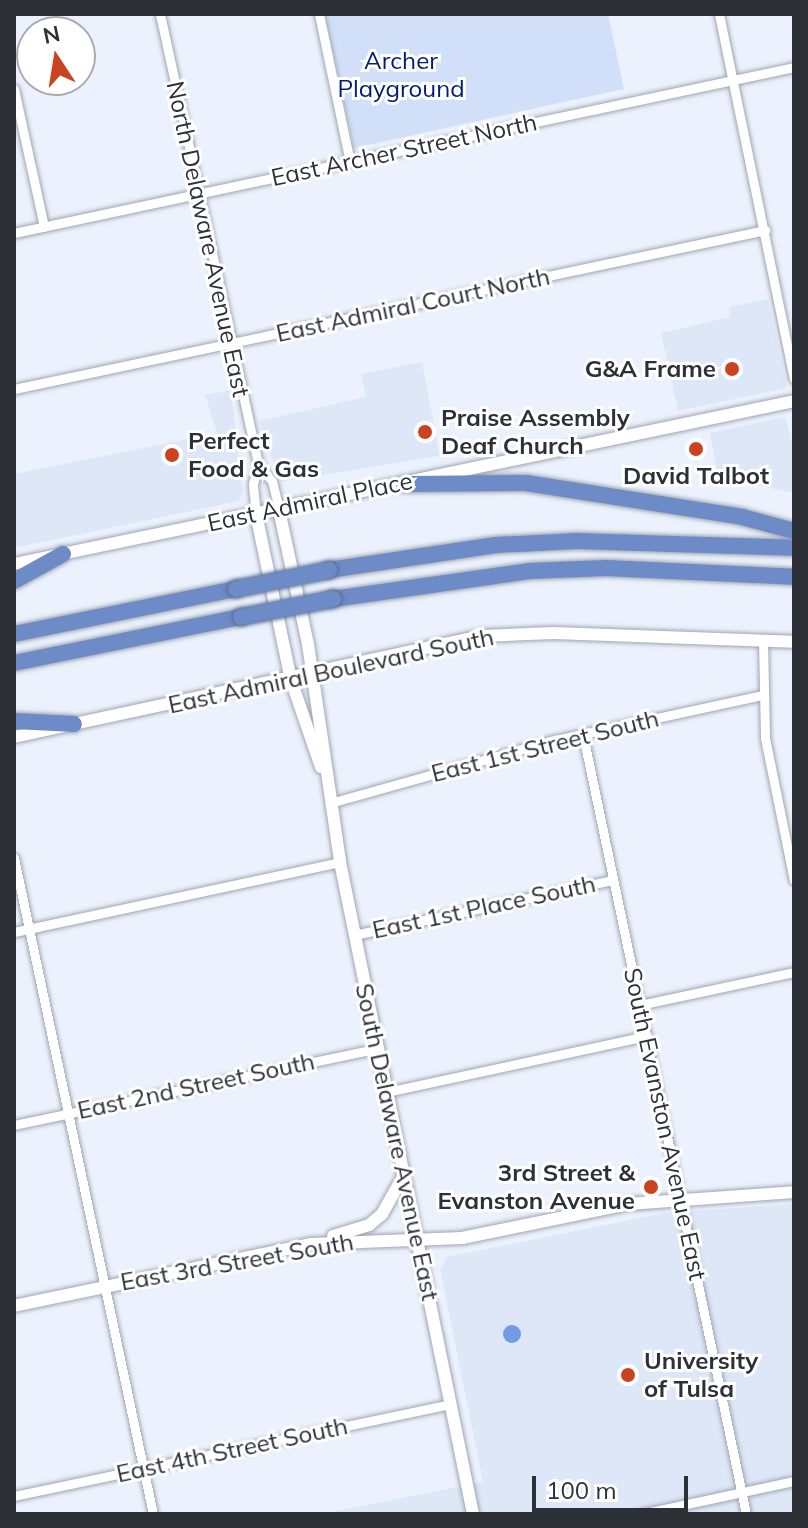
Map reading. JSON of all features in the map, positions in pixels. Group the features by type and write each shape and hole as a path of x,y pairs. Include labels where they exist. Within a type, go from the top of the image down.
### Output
{"highway":[{"path":"404,484 526,483 742,517 794,531"},
{"path":"14,634 329,570 496,545 576,541 794,548"},
{"path":"14,581 63,554"},
{"path":"14,663 333,599 529,571 606,568 794,577"},
{"path":"14,721 74,724"}],"street":[{"name":"North Delaware Avenue East","path":"160,14 258,465 253,484 256,514 291,680"},
{"path":"319,14 350,162"},
{"path":"719,14 794,378"},
{"name":"East Archer Street North","path":"14,233 794,67"},
{"path":"14,89 44,227"},
{"name":"East Admiral Court North","path":"14,389 765,230"},
{"name":"East Admiral Place","path":"14,564 404,484 483,463 794,401"},
{"name":"North Delaware Avenue East","path":"258,465 272,481 313,675"},
{"name":"East Admiral Boulevard South","path":"14,737 291,680 451,641 518,633 794,642"},
{"path":"763,640 762,695 794,880"},
{"name":"South Delaware Avenue East","path":"313,675 323,770 340,862 473,1514"},
{"name":"South Delaware Avenue East","path":"291,680 323,770"},
{"name":"East 1st Street South","path":"330,803 583,735 762,695"},
{"name":"South Evanston Avenue East","path":"583,735 746,1514"},
{"path":"14,858 153,1514"},
{"path":"14,932 340,862"},
{"name":"East 1st Place South","path":"354,935 613,880"},
{"path":"640,1005 794,972"},
{"path":"387,1092 647,1036"},
{"name":"East 2nd Street South","path":"14,1125 378,1048"},
{"path":"311,1244 369,1225 394,1200 404,1175"},
{"name":"East 3rd Street South","path":"14,1306 311,1244 468,1238 628,1204 794,1192"},
{"name":"East 4th Street South","path":"14,1496 450,1404"},
{"path":"641,1514 794,1481"}],"shaded area":[{"path":"768,299 787,388 678,411 661,333 730,317 729,307"},
{"path":"422,362 440,456 280,482 259,421 366,397 361,374"},
{"path":"231,390 243,492 239,501 14,548 14,474 217,433 205,395"},
{"path":"785,417 794,450 794,493 718,477 710,433"},
{"name":"University of Tulsa","path":"794,1204 794,1514 321,1514 483,1482 440,1269 447,1257 664,1213"}],"green space":[{"name":"Archer Playground","path":"325,14 608,14 624,89 354,148"}],"water":[{"path":"512,1325 521,1334 512,1343 503,1334"}],"place":[{"name":"G&A Frame","path":"732,369"},
{"name":"Praise Assembly Deaf Church","path":"425,432"},
{"name":"David Talbot","path":"696,449"},
{"name":"Perfect Food & Gas","path":"172,455"},
{"name":"3rd Street & Evanston Avenue","path":"651,1187"},
{"name":"University of Tulsa","path":"628,1375"}]}
